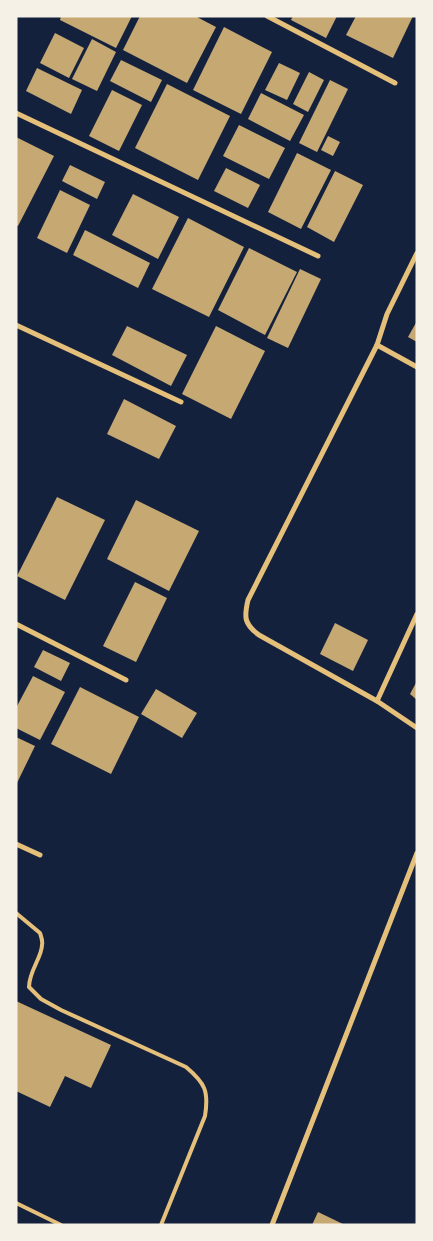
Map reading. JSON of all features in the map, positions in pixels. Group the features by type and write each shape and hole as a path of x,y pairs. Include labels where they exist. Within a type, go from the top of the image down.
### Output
{"street":[{"path":"268,16 395,84"},
{"path":"16,114 318,256"},
{"path":"417,253 387,314 377,345 248,600 246,610 246,622 250,629 376,701 417,728"},
{"path":"16,325 181,402"},
{"path":"377,345 417,367"},
{"path":"376,701 417,614"},
{"path":"16,624 126,680"},
{"path":"16,844 40,856"},
{"path":"272,1225 417,853"}],"lane":[{"path":"16,913 40,933 42,946 33,968 29,987 41,999 186,1067 200,1078 207,1104 205,1116 161,1225"},
{"path":"16,1204 61,1225"}],"building":[{"path":"61,16 132,16 116,48 60,20"},
{"path":"140,16 195,16 216,27 187,83 123,50"},
{"path":"293,16 337,16 326,38 291,20"},
{"path":"356,16 413,16 393,58 346,35"},
{"path":"224,27 272,52 241,114 193,90"},
{"path":"55,33 84,48 69,78 40,63"},
{"path":"92,39 116,52 97,91 72,79"},
{"path":"121,60 162,80 151,102 110,81"},
{"path":"279,63 300,73 287,100 265,90"},
{"path":"37,68 82,90 71,114 26,91"},
{"path":"309,72 324,80 308,112 293,104"},
{"path":"330,80 348,89 317,152 299,143"},
{"path":"167,84 230,116 198,180 135,148"},
{"path":"112,90 142,105 119,151 89,136"},
{"path":"261,93 304,115 290,141 248,119"},
{"path":"239,125 285,148 269,179 223,156"},
{"path":"328,136 340,142 333,156 321,150"},
{"path":"16,137 54,156 18,226 16,225"},
{"path":"297,153 331,170 301,229 268,212"},
{"path":"70,165 105,182 97,199 62,181"},
{"path":"226,168 260,185 248,208 214,191"},
{"path":"335,171 363,185 334,242 307,227"},
{"path":"60,190 90,205 67,253 37,238"},
{"path":"133,194 179,217 158,259 112,235"},
{"path":"188,218 244,247 209,317 152,289"},
{"path":"85,230 150,263 138,288 73,255"},
{"path":"249,248 297,272 265,335 218,310"},
{"path":"300,269 321,279 288,348 267,338"},
{"path":"417,321 417,342 408,337"},
{"path":"127,326 187,355 171,386 112,355"},
{"path":"216,326 265,351 231,419 182,394"},
{"path":"124,399 176,426 159,459 107,434"},
{"path":"57,497 105,520 65,600 17,576"},
{"path":"136,500 199,531 169,591 107,559"},
{"path":"135,582 167,598 136,662 103,646"},
{"path":"335,623 368,640 353,671 320,654"},
{"path":"43,650 70,663 61,681 34,667"},
{"path":"33,676 65,692 40,740 16,728 16,708"},
{"path":"417,681 417,700 410,694"},
{"path":"80,687 139,717 111,774 51,744"},
{"path":"156,689 197,713 182,738 141,714"},
{"path":"16,737 35,746 16,785"},
{"path":"16,1001 111,1045 91,1088 65,1076 50,1107 16,1091"},
{"path":"318,1212 345,1225 312,1225"}]}
